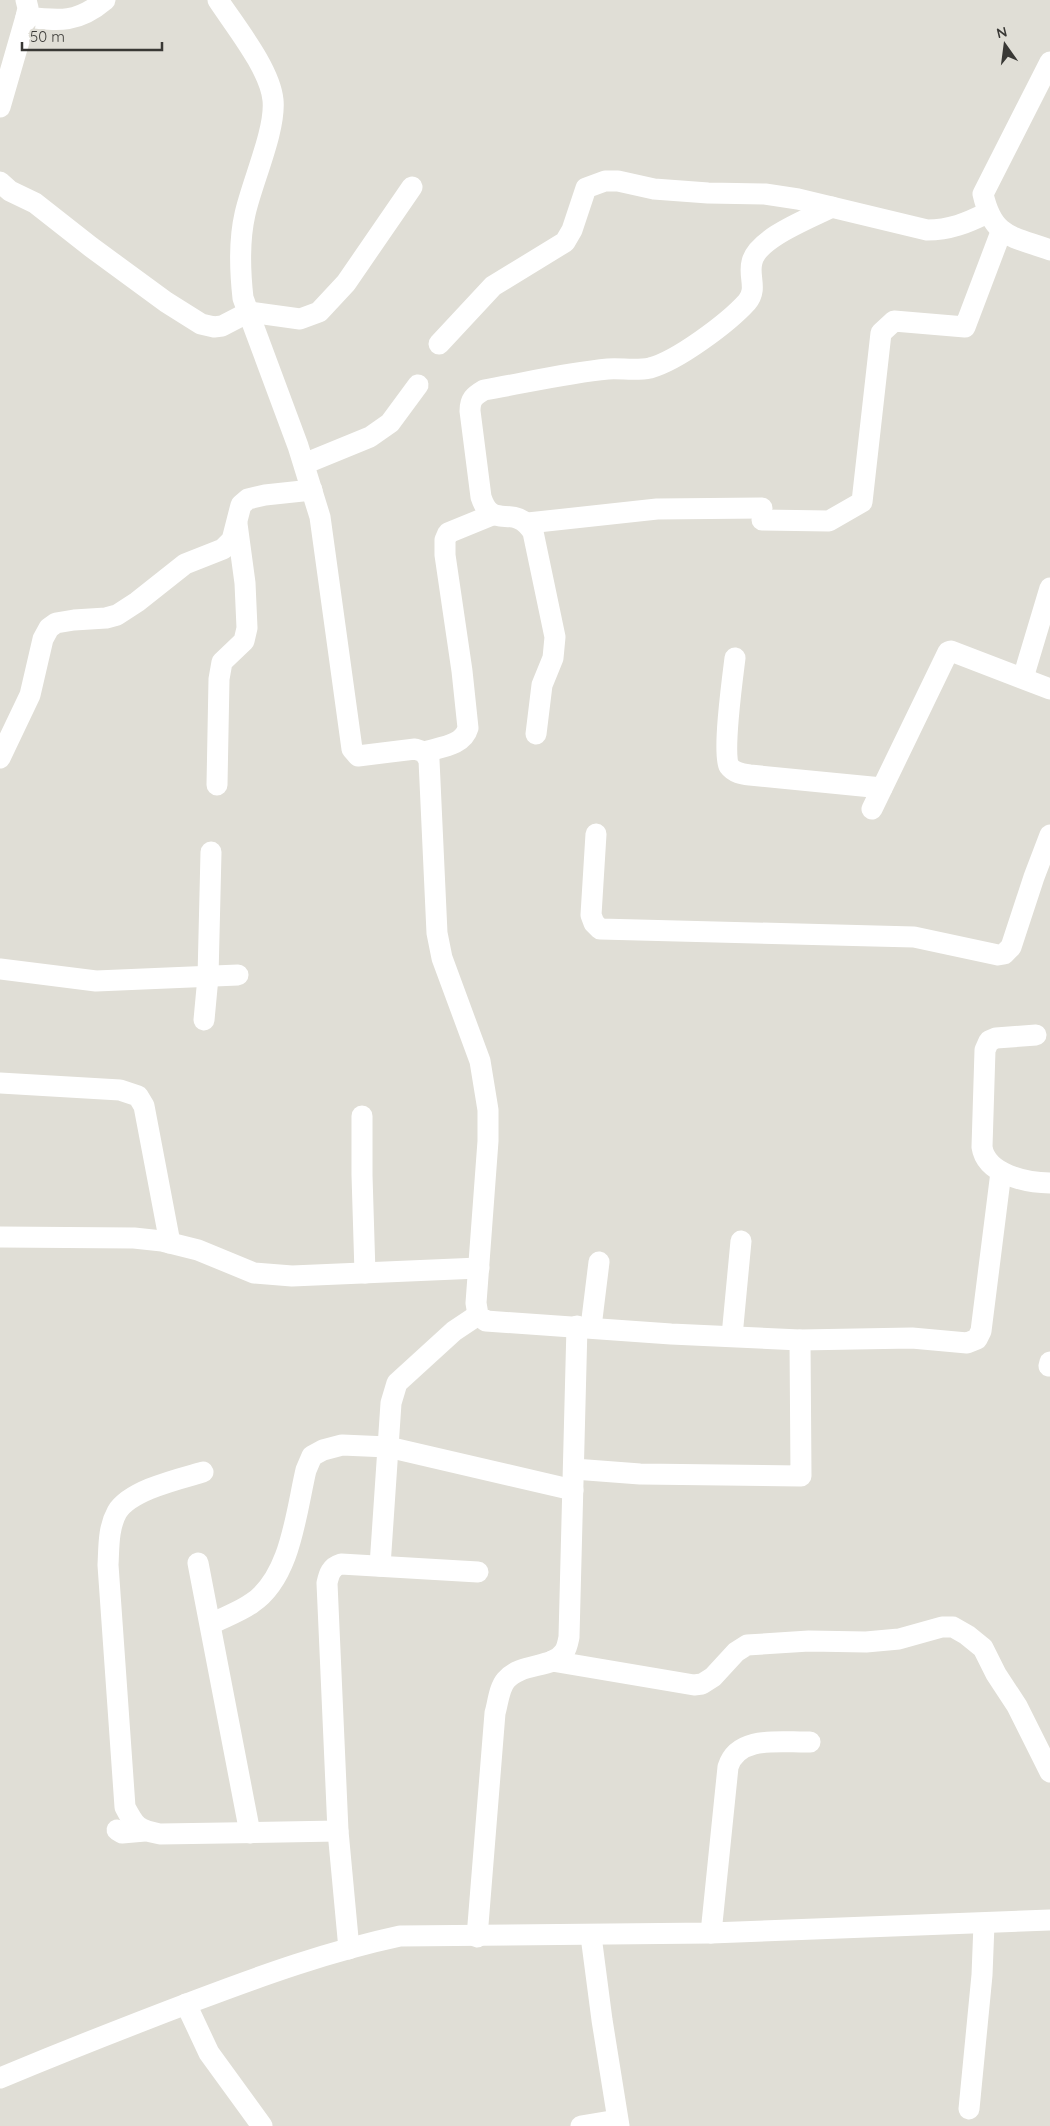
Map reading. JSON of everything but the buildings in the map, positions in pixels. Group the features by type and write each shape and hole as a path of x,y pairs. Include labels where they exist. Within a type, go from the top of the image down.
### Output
{"street":[{"path":"0,107 26,9 71,20 82,16 105,0"},
{"path":"218,0 261,67 273,99 271,122 244,215 241,280 243,298 301,455 320,517 328,563 352,749 358,756 415,749 424,752 457,742 465,736 468,728 462,671 445,555 445,540 448,533 492,515 519,517 528,523 537,543 555,637 553,658 542,685 536,734"},
{"path":"439,344 493,286 565,242 572,230 586,188 605,181 618,181 654,189 708,193 765,194 832,207 927,230 942,230 964,224 985,204 997,168 1050,62"},
{"path":"0,182 10,191 35,203 166,302 201,324 218,327 252,319 300,320 319,312 346,283 412,187"},
{"path":"985,204 1001,232 1050,250"},
{"path":"492,515 486,511 481,498 470,411 473,397 484,390 608,369 649,368 664,362 702,339 747,301 753,290 751,264 754,255 765,243 832,207"},
{"path":"528,523 657,509 762,514 829,521 862,502 881,332 894,321 965,327 1001,232"},
{"path":"301,455 370,438 390,423 418,385"},
{"path":"0,758 30,695 43,639 49,628 56,623 117,615 137,602 185,564 223,549 232,540 241,505 248,499 265,495 312,490"},
{"path":"217,785 219,679 222,662 244,641 247,628 237,520"},
{"path":"1023,678 1050,588"},
{"path":"872,809 948,652 951,651 1050,689"},
{"path":"735,658 727,743 727,760 730,767 738,773 750,775 882,788"},
{"path":"424,752 429,760 437,933 442,958 480,1061 488,1110 476,1303 478,1315 486,1321 800,1340 912,1338 968,1343 977,1339 981,1331 1001,1172"},
{"path":"596,834 591,915 594,923 600,930 914,937 998,955 1004,954 1011,947 1042,877 1050,835"},
{"path":"204,1020 208,977 211,852"},
{"path":"0,969 96,981 238,975"},
{"path":"1036,1034 996,1038 989,1042 985,1050 982,1147 986,1161 1001,1172 1019,1178 1050,1183"},
{"path":"0,1083 120,1090 138,1096 144,1106 170,1243"},
{"path":"362,1116 365,1273"},
{"path":"0,1237 134,1238 170,1243 198,1250 254,1273 292,1276 479,1268"},
{"path":"732,1336 741,1241"},
{"path":"477,1937 495,1713 503,1684 522,1669 552,1661 564,1652 569,1638 574,1479 584,1327 599,1262"},
{"path":"380,1566 391,1403 397,1383 454,1330 478,1315"},
{"path":"211,1624 252,1603 263,1594 272,1582 286,1559 306,1470 312,1456 317,1452 342,1445 388,1447 574,1479 640,1474 801,1476 800,1340"},
{"path":"145,1831 134,1824 125,1807 108,1565 111,1526 118,1511 129,1500 159,1484 203,1472"},
{"path":"198,1563 250,1833"},
{"path":"349,1949 338,1832 327,1583 329,1573 337,1566 380,1566 478,1572"},
{"path":"552,1661 694,1685 702,1684 713,1677 736,1652 747,1645 809,1641 874,1641 912,1636 942,1627 954,1627 983,1648 996,1674 1017,1706 1050,1772"},
{"path":"711,1933 728,1767 731,1757 750,1744 810,1742"},
{"path":"117,1830 122,1833 145,1831 160,1834 338,1832"},
{"path":"0,2078 274,1971 400,1936 591,1936 984,1924 1050,1920"},
{"path":"969,2109 982,1975 984,1924"},
{"path":"581,2126 618,2123 591,1936"},
{"path":"186,2004 209,2053 262,2126"}]}
